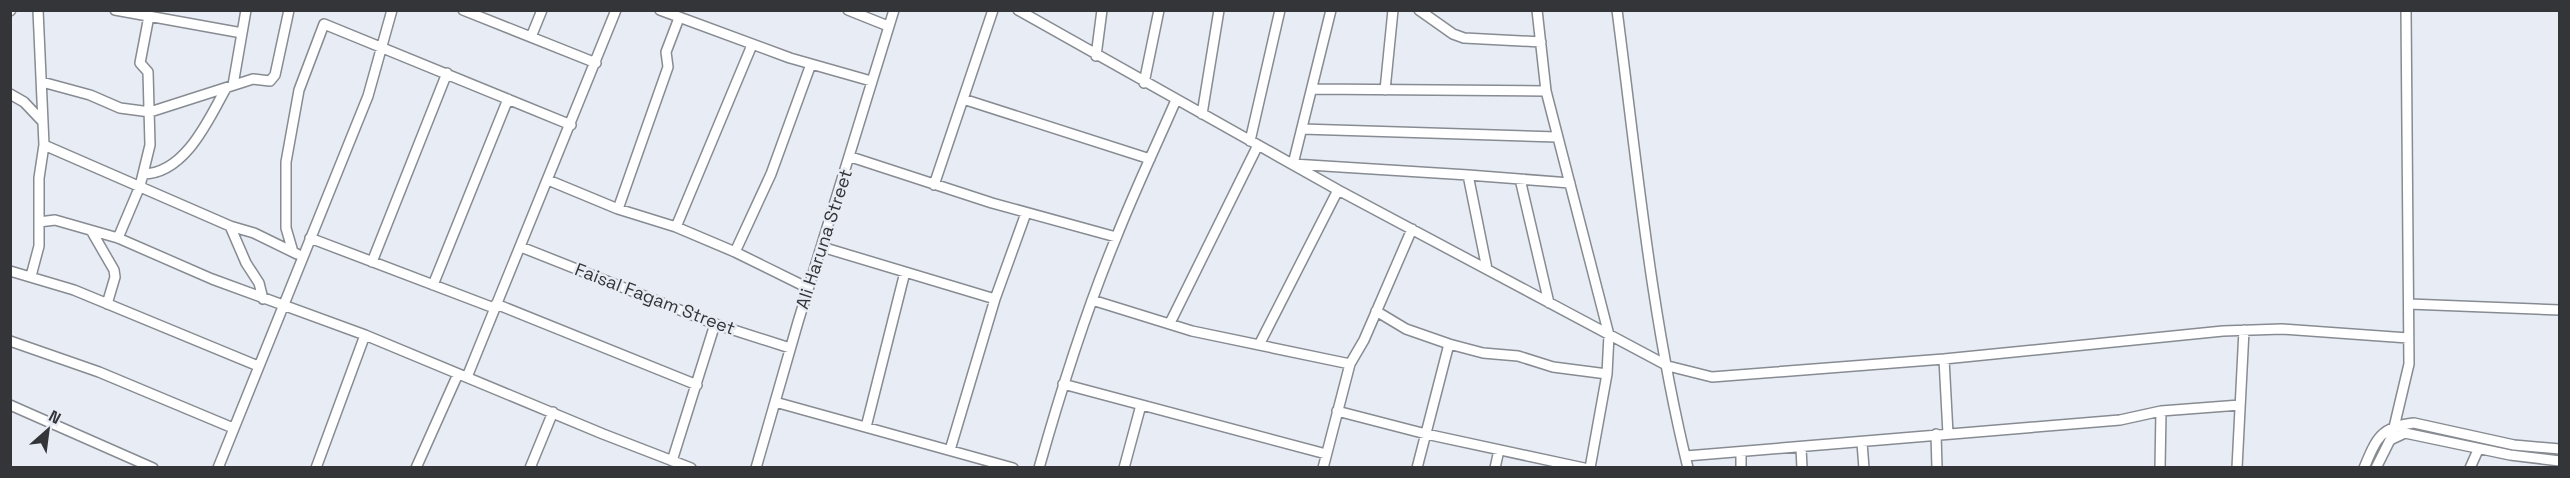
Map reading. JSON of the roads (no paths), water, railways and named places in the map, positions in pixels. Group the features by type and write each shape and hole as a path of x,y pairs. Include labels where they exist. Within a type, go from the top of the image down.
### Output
{"street":[{"path":"31,276 39,246 39,178 44,145 38,10"},
{"path":"116,10 242,33"},
{"path":"143,174 159,171 186,152 230,87 246,10"},
{"path":"42,82 90,95 120,108 150,112 253,80 270,81 274,77 289,10"},
{"path":"218,468 282,306 298,254 310,238 368,96 392,10"},
{"path":"463,10 596,63"},
{"path":"531,37 542,10"},
{"path":"416,468 495,306 571,125 616,10"},
{"path":"660,10 752,45 871,81"},
{"path":"848,10 888,26"},
{"name":"Ali Haruna Street","path":"756,468 808,288 894,10"},
{"path":"934,185 993,10"},
{"path":"1018,10 1096,56 1338,190 1609,335 1668,366 1712,377 2244,330 2282,329 2408,338"},
{"path":"1038,22 1040,10"},
{"path":"1096,56 1102,10"},
{"path":"1144,83 1159,10"},
{"path":"1202,114 1220,10"},
{"path":"1170,323 1254,143 1280,10"},
{"path":"1293,164 1331,10"},
{"path":"1385,90 1393,10"},
{"path":"1419,10 1453,34 1464,38 1541,42"},
{"path":"1537,10 1546,91 1609,335 1607,374 1590,468"},
{"path":"1617,10 1643,216 1688,468"},
{"path":"2376,468 2391,440 2409,364 2406,10"},
{"path":"118,238 140,186 150,145 148,72 140,63 148,16"},
{"path":"618,209 668,67 666,52 679,18"},
{"path":"298,254 286,228 285,162 299,90 322,26 327,24 571,125"},
{"path":"676,227 752,45"},
{"path":"735,252 771,174 811,64"},
{"path":"372,262 447,73"},
{"path":"1312,89 1546,91"},
{"path":"10,94 24,102 43,122"},
{"path":"433,285 508,99"},
{"path":"963,99 1150,159"},
{"path":"1039,468 1063,384 1092,300 1116,237 1176,100"},
{"path":"1302,129 1557,137"},
{"path":"44,145 230,226 254,233 298,254"},
{"path":"850,157 1026,213 1116,237"},
{"path":"1293,164 1570,183"},
{"path":"1468,175 1487,269"},
{"path":"1520,179 1549,303"},
{"path":"548,180 618,209 676,227 735,252 808,288"},
{"path":"1259,345 1338,190"},
{"path":"950,450 995,299 1026,213"},
{"path":"39,222 55,220 118,238 282,306 365,335 691,468"},
{"path":"230,226 246,263 259,283 263,298"},
{"path":"1323,468 1350,364 1413,229"},
{"path":"92,232 114,270 115,277 107,304"},
{"path":"310,238 495,306 697,385"},
{"name":"Faisal Fagam Street","path":"520,247 716,324 790,348"},
{"path":"822,247 995,299"},
{"path":"10,271 31,276 107,304 258,366"},
{"path":"867,427 905,273"},
{"path":"1092,300 1170,323 1350,364"},
{"path":"2409,304 2559,310"},
{"path":"1376,311 1406,329 1449,344 1483,353 1518,356 1552,367 1607,374"},
{"path":"672,461 716,324"},
{"path":"2237,468 2244,330"},
{"path":"316,468 365,335"},
{"path":"10,340 99,372 233,428"},
{"path":"1417,468 1449,344"},
{"path":"1944,358 1948,434"},
{"path":"1063,384 1326,454"},
{"path":"775,402 1013,468"},
{"path":"10,405 153,468"},
{"path":"1124,468 1141,405"},
{"path":"1686,456 2120,420 2161,411 2240,405"},
{"path":"1338,411 1426,434 1565,466 1584,468"},
{"path":"2160,468 2161,411"},
{"path":"530,468 553,412"},
{"path":"2364,468 2374,444 2382,434 2394,426 2414,423 2514,445 2559,449"},
{"path":"2391,440 2405,433 2414,433 2478,450 2559,461"},
{"path":"1936,435 1937,468"},
{"path":"1862,443 1864,468"},
{"path":"1801,448 1802,468"},
{"path":"1495,468 1499,450"},
{"path":"2470,468 2478,450"},
{"path":"1741,453 1741,468"}]}
